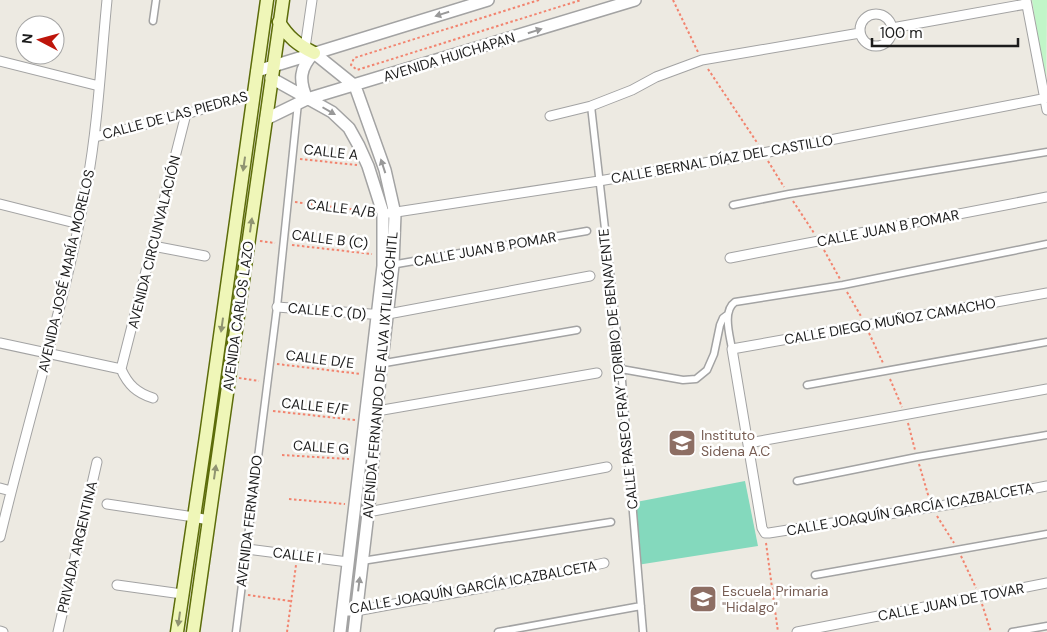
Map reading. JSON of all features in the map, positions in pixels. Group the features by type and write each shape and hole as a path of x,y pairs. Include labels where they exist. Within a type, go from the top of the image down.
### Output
{"main road":[{"name":"AVENIDA CARLOS LAZO","path":"267,0 260,53 269,69"},
{"name":"AVENIDA CARLOS LAZO","path":"193,632 208,520 270,117 269,69 283,0"},
{"path":"279,22 287,35 306,53"},
{"path":"177,632 254,94 269,69"}],"street":[{"name":"AVENIDA JOSÉ MARÍA MORELOS","path":"0,537 48,354 79,224 95,137 107,0"},
{"path":"153,21 156,0"},
{"path":"299,103 312,0"},
{"path":"269,69 306,53 488,0"},
{"name":"AVENIDA HUICHAPAN","path":"270,117 299,103 635,0"},
{"path":"892,28 1026,2 1047,110"},
{"path":"874,14 886,17 892,28 889,40 878,47 866,44 860,32 863,20 874,14"},
{"path":"550,116 591,106 632,90 656,77 702,60 860,32"},
{"path":"306,53 355,86"},
{"path":"0,61 99,86"},
{"name":"AVENIDA FERNANDO DE ALVA IXTLILXÓCHITL","path":"269,69 299,103 332,112 349,128 389,213"},
{"name":"AVENIDA FERNANDO DE ALVA IXTLILXÓCHITL","path":"340,632 364,421 382,314 389,213 385,170 355,86"},
{"name":"CALLE DE LAS PIEDRAS","path":"95,137 186,114 254,94"},
{"name":"CALLE BERNAL DÍAZ DEL CASTILLO","path":"389,213 599,181 763,153 1046,98"},
{"name":"AVENIDA FERNANDO","path":"236,632 277,307 299,103"},
{"name":"CALLE PASEO FRAY TORIBIO DE BENAVENTE","path":"591,106 620,369 643,632"},
{"name":"AVENIDA CIRCUNVALACIÓN","path":"121,369 186,114"},
{"path":"733,205 789,194 1047,152"},
{"name":"CALLE JUAN B POMAR","path":"730,258 1047,196"},
{"path":"0,204 79,224"},
{"name":"CALLE JUAN B POMAR","path":"386,262 587,231"},
{"path":"769,533 762,528 732,349 728,315 731,304 1047,244"},
{"path":"153,246 205,256"},
{"path":"382,314 590,276"},
{"name":"CALLE DIEGO MUÑOZ CAMACHO","path":"732,349 1047,293"},
{"name":"CALLE C (D)","path":"277,307 382,314"},
{"path":"620,369 683,380 696,379 707,370 714,354 720,325 723,318 728,315"},
{"path":"374,368 577,330"},
{"path":"807,385 1047,342"},
{"path":"0,343 121,369 126,379 137,392 153,398"},
{"name":"AVENIDA FERNANDO DE ALVA IXTLILXÓCHITL","path":"354,632 368,512 377,411 374,368"},
{"path":"377,411 597,373"},
{"path":"749,443 1047,389"},
{"path":"797,482 917,457 1047,435"},
{"name":"PRIVADA ARGENTINA","path":"58,632 97,462"},
{"path":"368,512 608,467"},
{"name":"CALLE JOAQUÍN GARCÍA ICAZBALCETA","path":"769,533 1047,486"},
{"path":"0,488 11,491"},
{"path":"108,504 208,520"},
{"path":"362,561 611,522"},
{"path":"815,575 1047,534"},
{"name":"CALLE I","path":"247,549 348,562"},
{"name":"CALLE JOAQUÍN GARCÍA ICAZBALCETA","path":"342,611 356,611 540,577 604,563"},
{"name":"CALLE JUAN DE TOVAR","path":"797,632 1047,583"},
{"path":"117,585 182,594"},
{"path":"498,632 641,606"},
{"path":"1012,632 1047,626"}],"path":[{"path":"539,0 354,58 351,65 357,70 582,0"},
{"name":"CALLE A","path":"293,158 368,166"},
{"name":"CALLE A/B","path":"288,202 389,213"},
{"name":"CALLE B (C)","path":"264,241 386,262"},
{"name":"CALLE D/E","path":"269,363 374,368"},
{"path":"246,379 255,380"},
{"name":"CALLE E/F","path":"263,410 364,421"},
{"name":"CALLE G","path":"282,455 360,460"},
{"path":"289,499 355,505"},
{"path":"931,507 958,550 980,596 991,632"},
{"path":"769,533 778,632"},
{"path":"287,632 297,555"},
{"path":"241,594 290,601"}],"green space":[{"path":"1032,0 1047,0 1046,89"},
{"path":"745,481 758,546 637,565 631,503"}],"place":[{"name":"Instituto Sidena A.C","path":"682,443"},
{"name":"Escuela Primaria \"Hidalgo\"","path":"703,599"}]}
